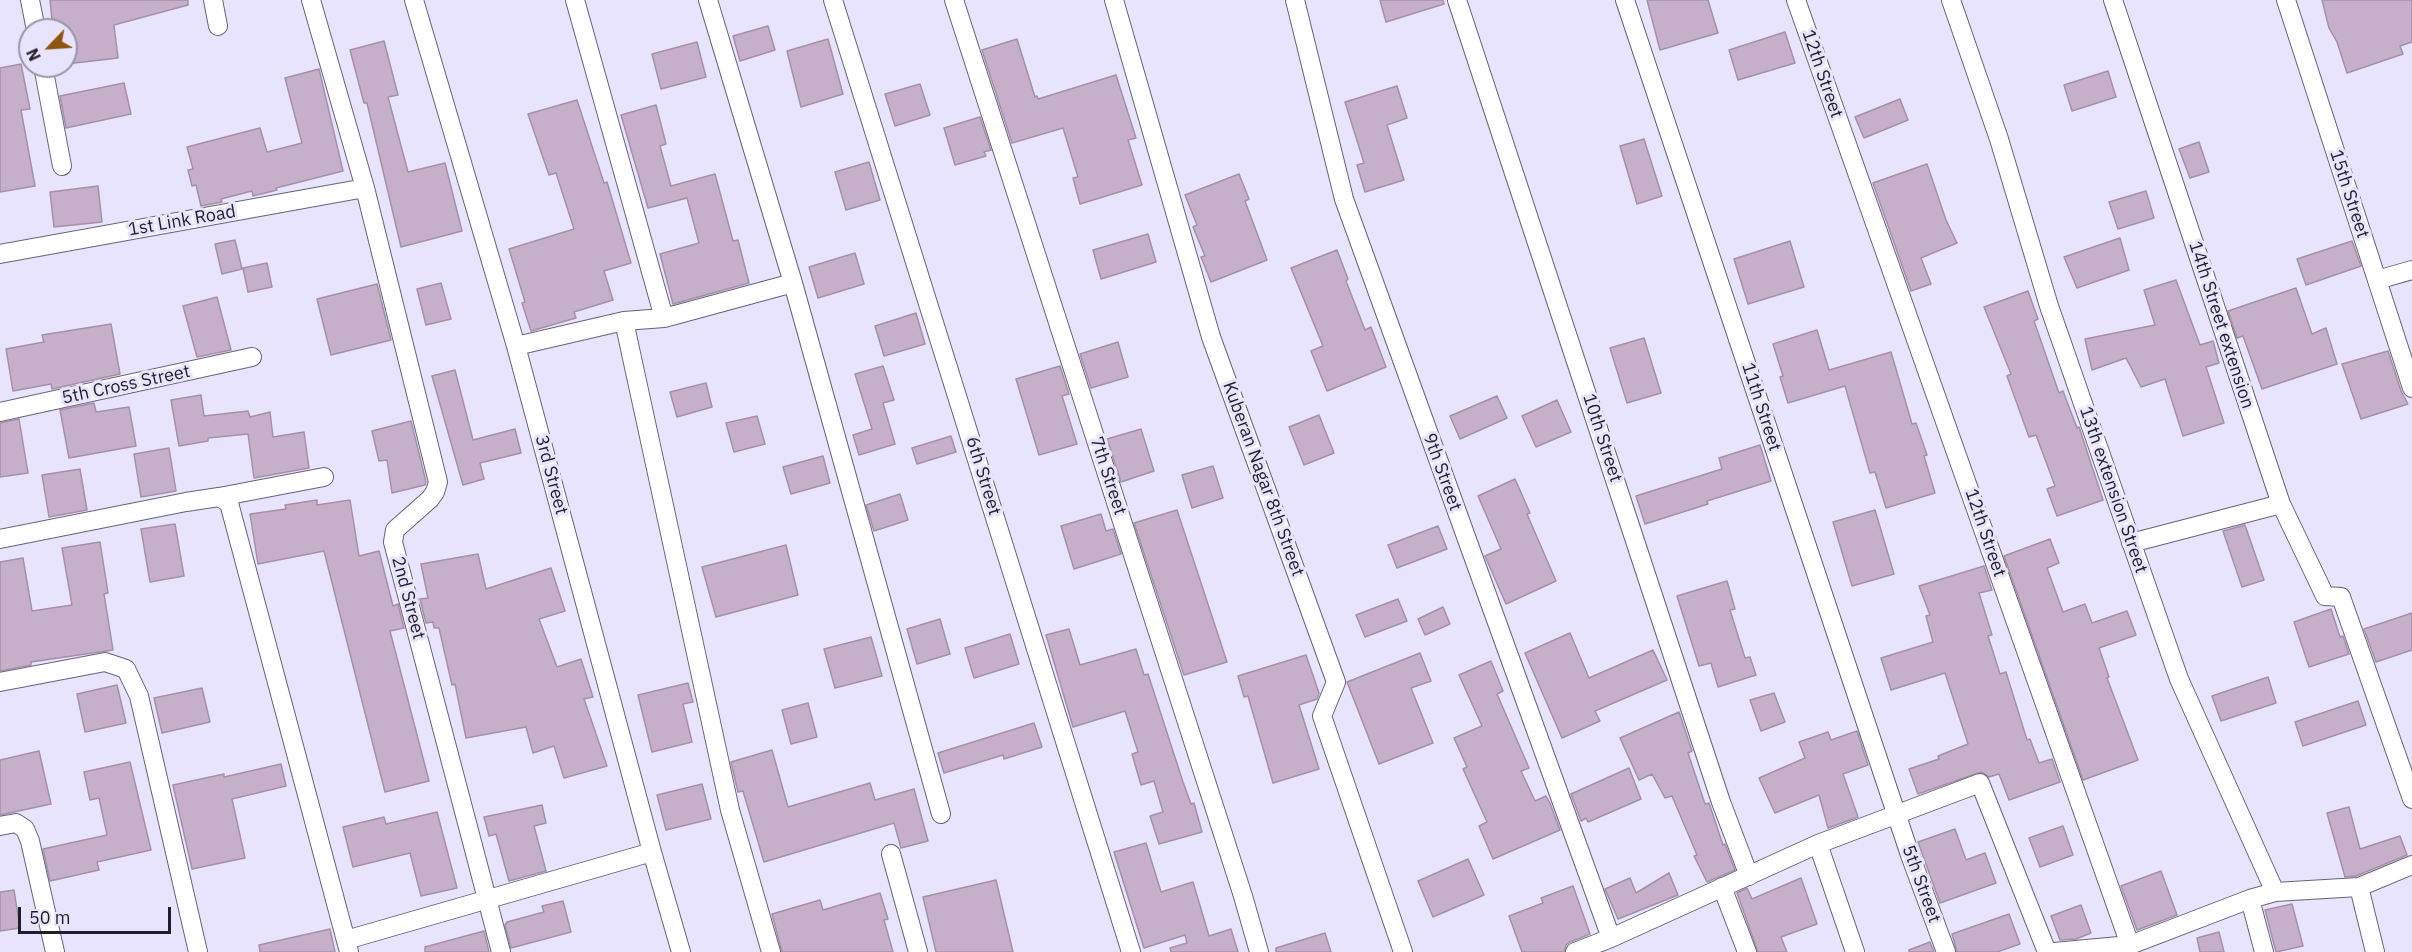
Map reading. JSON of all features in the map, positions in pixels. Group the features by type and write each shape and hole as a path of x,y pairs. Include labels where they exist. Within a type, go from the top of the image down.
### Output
{"street":[{"path":"30,0 34,18"},
{"path":"213,0 218,26"},
{"name":"2nd Street","path":"311,0 365,188 438,482 430,499 395,531 393,542 501,952"},
{"name":"3rd Street","path":"414,0 516,346 681,952"},
{"path":"575,0 664,318"},
{"path":"708,0 793,283 940,814"},
{"name":"6th Street","path":"833,0 1131,952"},
{"name":"7th Street","path":"954,0 1236,873 1259,952"},
{"name":"Kuberan Nagar 8th Street","path":"1114,0 1211,338 1336,682 1322,716 1403,952"},
{"name":"9th Street","path":"1295,0 1344,199 1611,938"},
{"name":"10th Street","path":"1457,0 1718,791 1749,876"},
{"name":"11th Street","path":"1625,0 1896,815"},
{"name":"12th Street","path":"1796,0 2130,945"},
{"name":"13th extension Street","path":"1951,0 1999,138 2049,306 2179,680 2275,892"},
{"name":"14th Street extension","path":"2113,0 2281,504 2325,596 2341,597 2412,800"},
{"name":"15th Street","path":"2286,0 2412,388"},
{"path":"45,78 62,166"},
{"name":"1st Link Road","path":"0,254 365,188"},
{"path":"2377,280 2412,270"},
{"path":"516,346 624,321 664,318 793,283"},
{"path":"624,321 730,810 771,952"},
{"name":"5th Cross Street","path":"0,412 252,357"},
{"path":"0,539 324,477"},
{"path":"219,496 229,503 347,946 487,899 652,852"},
{"path":"2131,543 2281,504"},
{"path":"0,682 105,662 126,669 139,696 198,952"},
{"path":"1580,951 1818,844 1980,783 2047,952"},
{"name":"5th Street","path":"1896,815 1946,952"},
{"path":"0,826 15,823 25,829 30,841 55,952"},
{"path":"1818,844 1855,952"},
{"path":"891,854 918,952"},
{"path":"2054,952 2099,950 2130,945 2250,899 2275,892 2359,887 2412,865"},
{"path":"1722,887 1747,952"},
{"path":"2359,887 2375,952"},
{"path":"2250,899 2264,952"}],"building":[{"path":"50,0 188,0 188,5 114,25 118,58 78,63 78,18 52,18"},
{"path":"1380,0 1443,0 1444,4 1386,22"},
{"path":"1647,0 1708,0 1718,33 1660,50"},
{"path":"2322,0 2412,0 2412,42 2400,46 2403,54 2347,73 2337,42 2329,28"},
{"path":"768,26 775,50 740,61 733,36"},
{"path":"1785,32 1795,63 1738,80 1729,50"},
{"path":"828,39 843,94 801,107 787,51"},
{"path":"1017,39 1035,97 1037,96 1038,99 1116,75 1136,138 1128,140 1142,185 1080,204 1073,178 1078,177 1063,128 1012,143 982,50"},
{"path":"384,41 398,95 388,97 408,172 445,163 462,231 401,247 367,103 364,103 350,50"},
{"path":"697,42 706,77 661,89 652,54"},
{"path":"18,65 18,78 24,78 30,109 21,110 35,186 0,192 0,68"},
{"path":"319,69 343,171 253,196 252,191 221,199 222,202 201,206 196,185 192,186 188,170 193,169 187,147 260,128 267,152 302,143 285,78"},
{"path":"2108,71 2116,97 2072,111 2064,85"},
{"path":"124,83 131,114 66,128 60,96"},
{"path":"920,84 930,115 895,126 885,94"},
{"path":"1397,86 1407,118 1387,125 1404,180 1365,192 1357,165 1364,163 1345,102"},
{"path":"1900,99 1908,120 1864,138 1855,117"},
{"path":"577,100 604,183 607,182 631,263 604,271 613,300 574,312 576,318 531,331 509,249 574,229 556,173 549,175 528,114"},
{"path":"656,105 666,144 660,146 671,186 715,174 733,241 738,240 749,283 673,304 660,254 699,243 687,198 648,208 621,115"},
{"path":"980,117 991,150 984,152 986,156 955,165 944,128"},
{"path":"1644,139 1662,196 1637,204 1620,146"},
{"path":"2199,142 2209,172 2190,178 2179,149"},
{"path":"869,162 880,200 846,210 835,172"},
{"path":"1927,164 1946,220 1957,243 1921,258 1931,284 1911,291 1873,183"},
{"path":"1239,174 1249,199 1245,201 1267,260 1211,282 1201,257 1205,256 1193,227 1197,225 1185,195"},
{"path":"98,186 102,222 54,227 50,192"},
{"path":"2146,191 2154,218 2118,229 2109,202"},
{"path":"1148,234 1156,262 1101,279 1093,250"},
{"path":"2120,238 2129,270 2077,288 2064,257"},
{"path":"235,240 242,269 222,274 215,244"},
{"path":"1790,241 1804,287 1748,304 1734,259"},
{"path":"2352,241 2361,266 2306,285 2297,259"},
{"path":"1337,250 1365,330 1371,327 1386,367 1327,391 1311,351 1323,346 1291,268"},
{"path":"855,253 864,284 818,298 809,267"},
{"path":"267,263 272,287 248,292 243,268"},
{"path":"2176,280 2200,345 2213,341 2219,363 2206,367 2224,423 2183,436 2165,379 2141,387 2126,358 2092,370 2085,339 2155,325 2144,290"},
{"path":"441,283 451,319 426,325 417,289"},
{"path":"377,284 391,340 331,355 317,299"},
{"path":"2296,288 2312,334 2326,328 2337,364 2262,389 2243,336 2237,338 2228,311"},
{"path":"2028,291 2038,319 2034,321 2059,393 2063,391 2077,428 2079,427 2103,500 2057,516 2047,489 2055,486 2036,435 2029,437 2007,376 2011,374 1984,307"},
{"path":"217,297 231,350 197,357 183,306"},
{"path":"916,313 925,344 884,356 875,326"},
{"path":"111,324 120,374 52,389 51,384 13,391 6,349 44,342 42,335"},
{"path":"1817,330 1829,370 1891,352 1912,424 1916,423 1927,455 1924,456 1935,493 1886,508 1875,472 1870,473 1845,386 1788,403 1780,377 1783,376 1773,344"},
{"path":"1644,338 1661,393 1627,403 1610,348"},
{"path":"1118,342 1128,377 1091,388 1080,354"},
{"path":"2388,351 2401,391 2408,404 2361,419 2342,364"},
{"path":"883,366 894,400 883,403 895,444 859,455 853,435 872,429 855,374"},
{"path":"1060,366 1069,394 1062,396 1077,444 1039,455 1016,379"},
{"path":"455,370 473,440 515,429 521,453 480,463 484,479 463,485 432,376"},
{"path":"706,383 712,407 677,417 670,392"},
{"path":"201,395 204,416 248,411 250,417 270,412 273,437 304,432 309,468 254,478 248,434 208,438 208,441 179,446 171,400"},
{"path":"1497,396 1507,418 1460,439 1450,416"},
{"path":"1557,400 1571,432 1536,447 1522,416"},
{"path":"94,403 96,412 129,407 136,446 69,458 60,410"},
{"path":"1319,415 1334,453 1304,465 1289,427"},
{"path":"757,416 765,444 734,452 726,423"},
{"path":"19,419 28,473 0,477 0,423"},
{"path":"411,421 426,482 425,485 392,493 387,460 379,461 372,431"},
{"path":"1141,429 1154,471 1121,482 1107,439"},
{"path":"951,436 956,452 917,464 912,448"},
{"path":"1760,445 1771,481 1645,524 1636,496 1722,469 1719,458"},
{"path":"169,448 176,491 141,497 134,454"},
{"path":"823,456 830,483 791,494 783,467"},
{"path":"1213,466 1223,498 1192,508 1182,475"},
{"path":"80,469 87,510 49,517 42,475"},
{"path":"1515,479 1530,513 1527,514 1556,581 1506,604 1485,556 1501,549 1478,496"},
{"path":"900,494 908,520 874,531 866,505"},
{"path":"317,500 317,505 350,500 359,556 379,551 393,606 398,604 404,628 390,631 429,781 385,792 324,551 258,564 250,514 286,509 285,505"},
{"path":"1177,510 1227,662 1184,675 1134,523"},
{"path":"1875,510 1894,574 1852,586 1833,522"},
{"path":"1101,514 1106,531 1113,529 1121,554 1074,569 1061,526"},
{"path":"175,524 184,576 150,582 141,529"},
{"path":"2245,525 2264,580 2242,587 2223,531"},
{"path":"1438,526 1447,549 1397,568 1388,545"},
{"path":"2050,539 2059,563 2047,568 2063,612 2085,604 2092,623 2127,611 2136,635 2099,648 2109,677 2107,678 2138,760 2083,780 2004,556"},
{"path":"100,542 108,593 104,594 113,650 31,662 31,665 0,671 0,562 23,558 32,611 72,605 62,548"},
{"path":"786,545 798,595 716,617 702,567"},
{"path":"478,554 486,589 551,568 565,611 539,619 557,667 581,659 593,697 584,699 607,766 564,778 554,746 533,753 526,727 466,738 455,684 452,685 439,628 434,628 433,622 426,623 420,599 428,598 421,564"},
{"path":"1984,566 1992,590 1979,593 1992,635 1988,636 2000,674 2006,672 2027,740 2030,739 2039,763 2052,759 2060,782 2009,800 1999,774 1989,777 1981,772 1918,794 1909,769 1939,759 1938,756 1968,744 1945,673 1891,690 1881,658 1933,642 1926,616 1930,615 1919,586"},
{"path":"1727,581 1735,609 1730,610 1745,658 1750,657 1756,675 1718,687 1711,663 1699,666 1677,596"},
{"path":"1398,599 1407,621 1365,637 1356,615"},
{"path":"1443,607 1450,624 1425,635 1418,619"},
{"path":"2331,609 2340,637 2343,636 2349,654 2309,667 2294,622"},
{"path":"2412,613 2412,650 2376,662 2364,629"},
{"path":"940,619 950,654 917,664 907,629"},
{"path":"1069,629 1080,665 1136,649 1144,675 1148,674 1183,782 1191,804 1194,803 1202,832 1159,844 1150,816 1163,812 1154,781 1141,785 1132,754 1138,752 1125,711 1073,727 1046,635"},
{"path":"1570,633 1589,678 1653,650 1667,680 1595,711 1600,721 1562,738 1525,653"},
{"path":"1010,634 1019,664 974,678 965,648"},
{"path":"871,637 882,676 835,688 824,649"},
{"path":"1420,653 1431,681 1411,688 1433,743 1379,764 1347,682"},
{"path":"1306,655 1319,693 1317,699 1299,705 1319,769 1273,783 1248,696 1244,697 1238,676"},
{"path":"1491,661 1503,691 1497,694 1529,768 1521,771 1535,801 1546,796 1560,830 1493,859 1479,826 1487,822 1463,769 1467,767 1454,738 1482,726 1459,675"},
{"path":"2268,677 2276,703 2221,721 2212,696"},
{"path":"688,683 693,702 683,704 692,742 652,752 638,695"},
{"path":"117,685 126,723 85,732 77,694"},
{"path":"202,688 210,722 162,733 154,698"},
{"path":"1774,693 1785,722 1761,731 1750,700"},
{"path":"2358,701 2366,725 2303,746 2295,722"},
{"path":"808,703 817,737 791,744 782,710"},
{"path":"1679,712 1692,751 1688,753 1705,804 1709,803 1723,845 1725,844 1735,870 1707,882 1694,856 1697,855 1672,796 1665,798 1652,774 1639,780 1620,738"},
{"path":"1034,723 1042,747 1004,759 1003,755 944,773 938,753"},
{"path":"1857,731 1868,765 1843,774 1858,817 1828,828 1819,795 1775,813 1759,778 1805,758 1799,742 1828,732 1831,740"},
{"path":"772,750 788,807 870,783 875,800 914,789 928,841 901,848 894,823 764,862 743,791 738,792 731,762"},
{"path":"39,751 51,804 0,815 0,760"},
{"path":"130,762 151,850 97,862 99,870 50,881 43,849 107,835 99,798 90,800 84,772"},
{"path":"281,764 286,786 232,799 245,858 192,869 173,785 224,774 224,777"},
{"path":"1629,768 1641,799 1588,822 1586,818 1581,821 1571,794"},
{"path":"702,784 711,819 666,830 657,795"},
{"path":"542,805 546,823 534,826 546,871 509,881 496,834 489,836 484,817"},
{"path":"2349,807 2360,849 2400,836 2407,855 2356,876 2345,877 2327,813"},
{"path":"437,812 457,888 421,896 410,853 353,867 343,827 384,817 386,824"},
{"path":"2063,826 2073,855 2040,867 2029,838"},
{"path":"1955,829 1966,860 1985,853 1996,883 1940,903 1918,842"},
{"path":"1146,843 1161,892 1193,882 1209,936 1231,929 1238,952 1171,952 1170,948 1187,943 1185,935 1144,948 1114,852"},
{"path":"1468,859 1484,895 1433,917 1418,881"},
{"path":"2161,871 2177,915 2137,930 2121,886"},
{"path":"1669,873 1678,895 1618,919 1605,889 1630,878 1636,893"},
{"path":"1801,878 1817,924 1781,937 1787,952 1758,952 1737,893 1747,888 1752,899"},
{"path":"996,880 1013,952 936,952 923,897"},
{"path":"1573,886 1590,934 1570,942 1566,945 1564,952 1522,952 1509,916 1543,903 1541,898"},
{"path":"14,890 20,928 0,931 0,892"},
{"path":"880,893 888,919 884,920 893,952 782,952 772,914 820,900 823,910"},
{"path":"563,901 571,932 511,948 505,925 507,922 544,912 542,906"},
{"path":"2292,904 2303,946 2276,952 2265,910"},
{"path":"2081,905 2091,933 2076,939 2060,940 2051,916"},
{"path":"2009,914 2020,944 1997,952 1957,952 1952,934"},
{"path":"330,929 335,952 260,952 259,945"},
{"path":"484,931 489,952 425,952 425,947"},
{"path":"2219,932 2224,952 2200,952 2197,938"},
{"path":"1325,933 1331,952 1276,952 1276,948"},
{"path":"1930,942 1934,952 1909,952 1909,950"}]}
